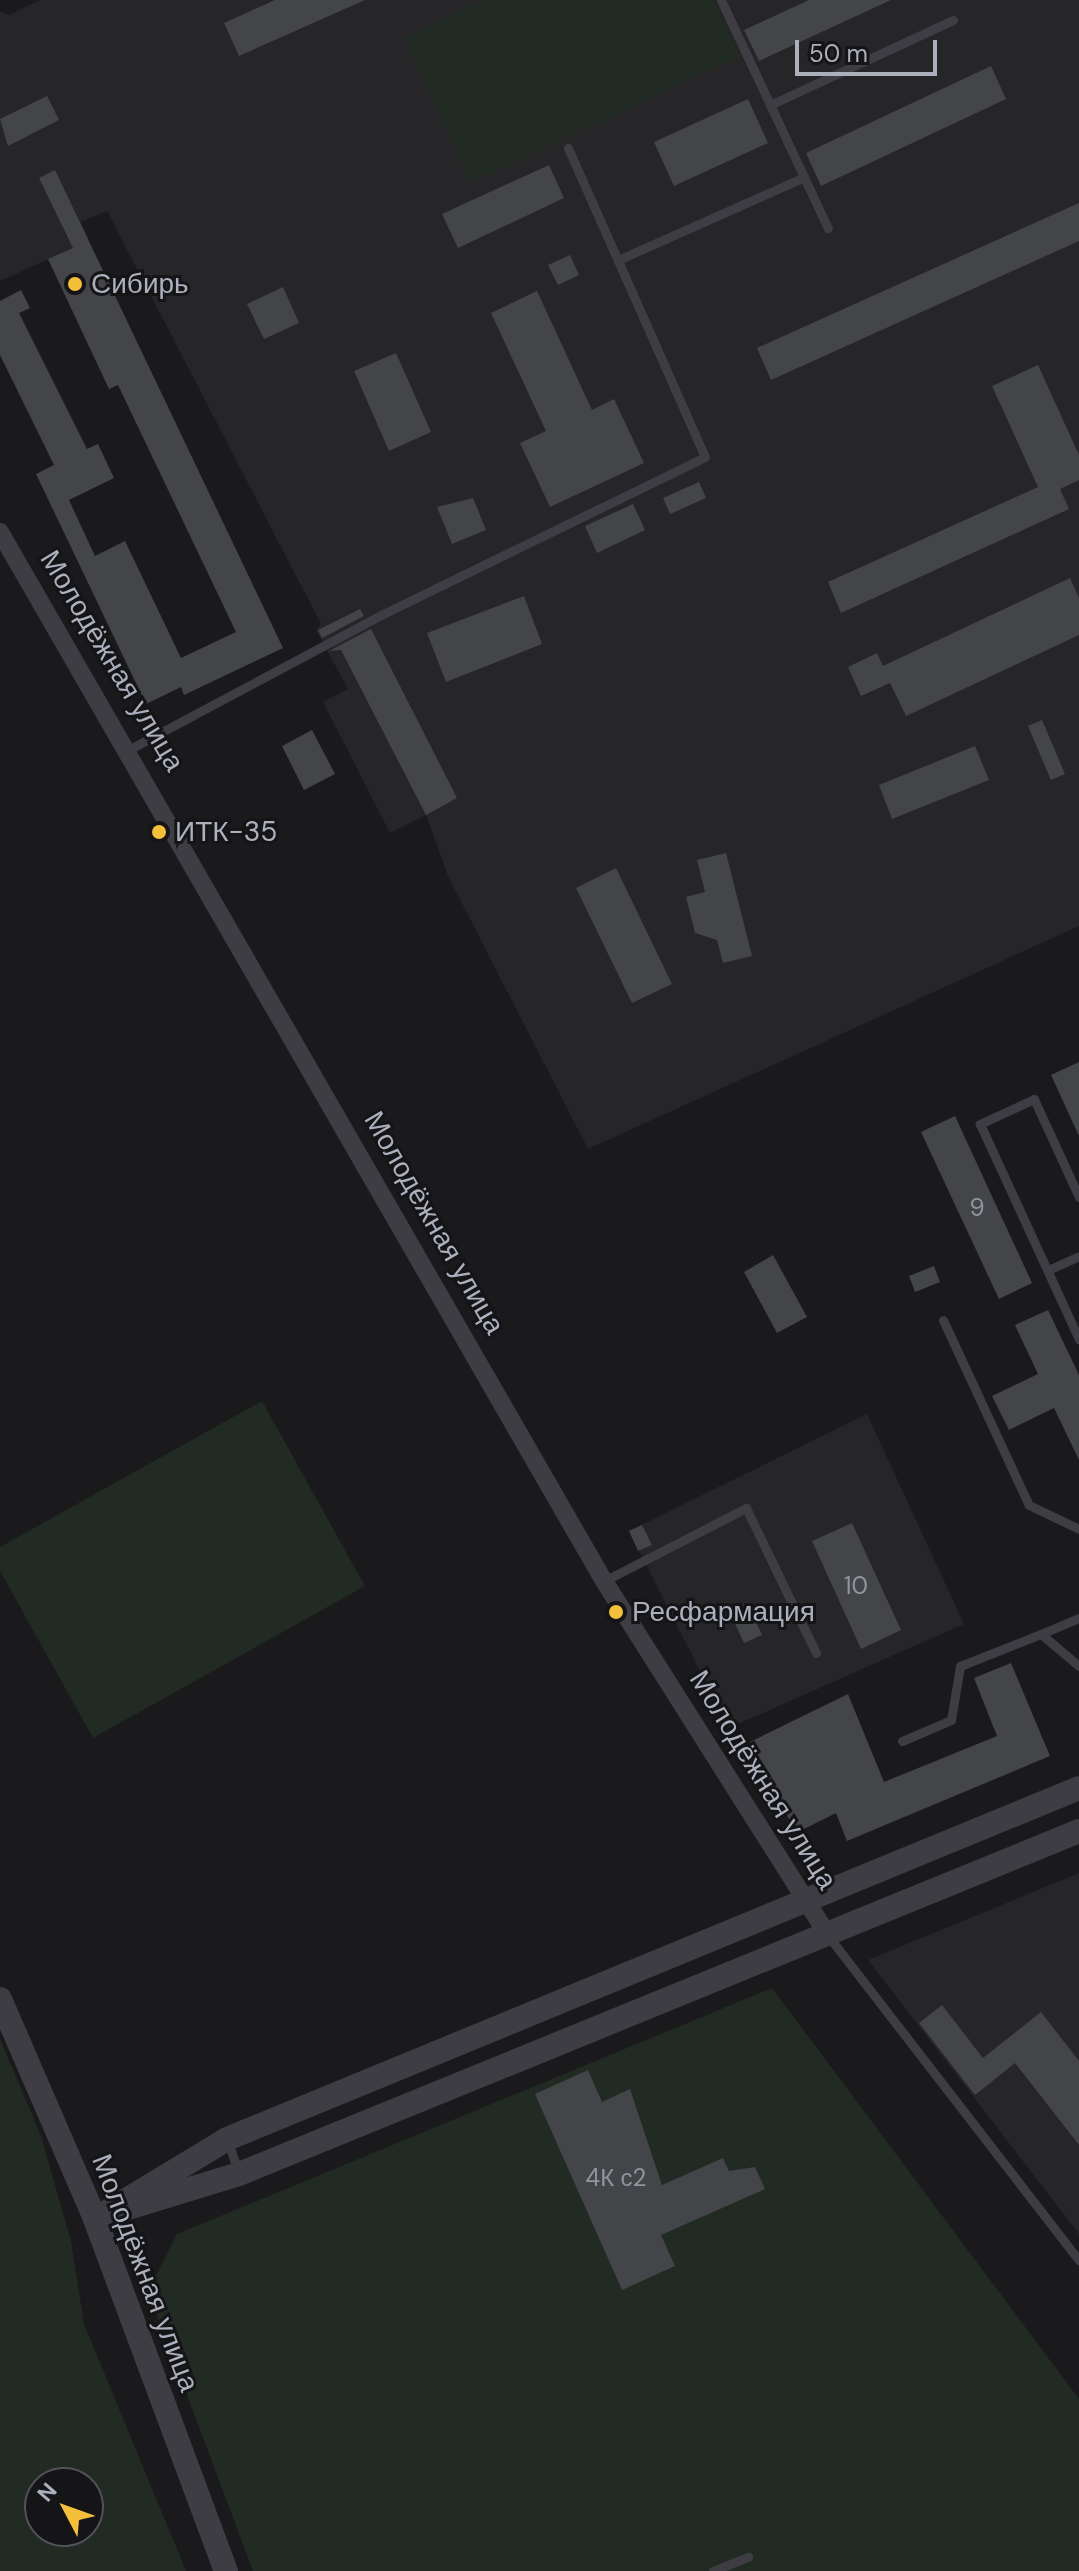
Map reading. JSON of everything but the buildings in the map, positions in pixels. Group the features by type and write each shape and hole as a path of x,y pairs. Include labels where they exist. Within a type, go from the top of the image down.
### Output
{"street":[{"name":"Молодёжная улица","path":"0,532 130,749 604,1581 804,1903 829,1937"},
{"path":"95,2219 227,2139 1079,1788"},
{"path":"95,2219 239,2174 829,1937 1079,1831"},
{"name":"Молодёжная улица","path":"0,1999 95,2219 226,2571"}],"lane":[{"path":"721,0 828,228"},
{"path":"770,105 953,20"},
{"path":"130,749 381,615 705,457 568,148"},
{"path":"618,260 804,177"},
{"path":"1079,1197 1034,1099 980,1124 1079,1339"},
{"path":"1048,1270 1079,1256"},
{"path":"943,1320 1029,1505 1079,1529"},
{"path":"604,1581 746,1508 816,1653"},
{"path":"902,1741 951,1720 960,1666 1079,1618"},
{"path":"1041,1634 1079,1666"},
{"path":"829,1937 1079,2261"},
{"path":"227,2139 239,2174"},
{"path":"713,2571 748,2557"}],"shaded area":[{"path":"40,0 1079,0 1079,926 588,1149 448,876 426,815 390,833 323,702 348,689 316,630 321,624 107,211 81,222 89,241 0,281 0,11 9,15"},
{"path":"485,0 714,0 740,56 471,182 404,38"},
{"path":"262,1401 365,1586 93,1738 0,1571 0,1547"},
{"path":"867,1414 964,1624 729,1728 629,1531"},
{"path":"1079,1873 1079,2234 868,1960"},
{"path":"772,1988 1079,2399 1079,2571 253,2571 148,2291 177,2234"},
{"path":"0,2039 41,2136 71,2241 84,2324 186,2571 0,2571"}],"place":[{"name":"Сибирь","path":"75,284"},
{"name":"ИТК-35","path":"159,832"},
{"name":"Ресфармация","path":"616,1612"}]}
